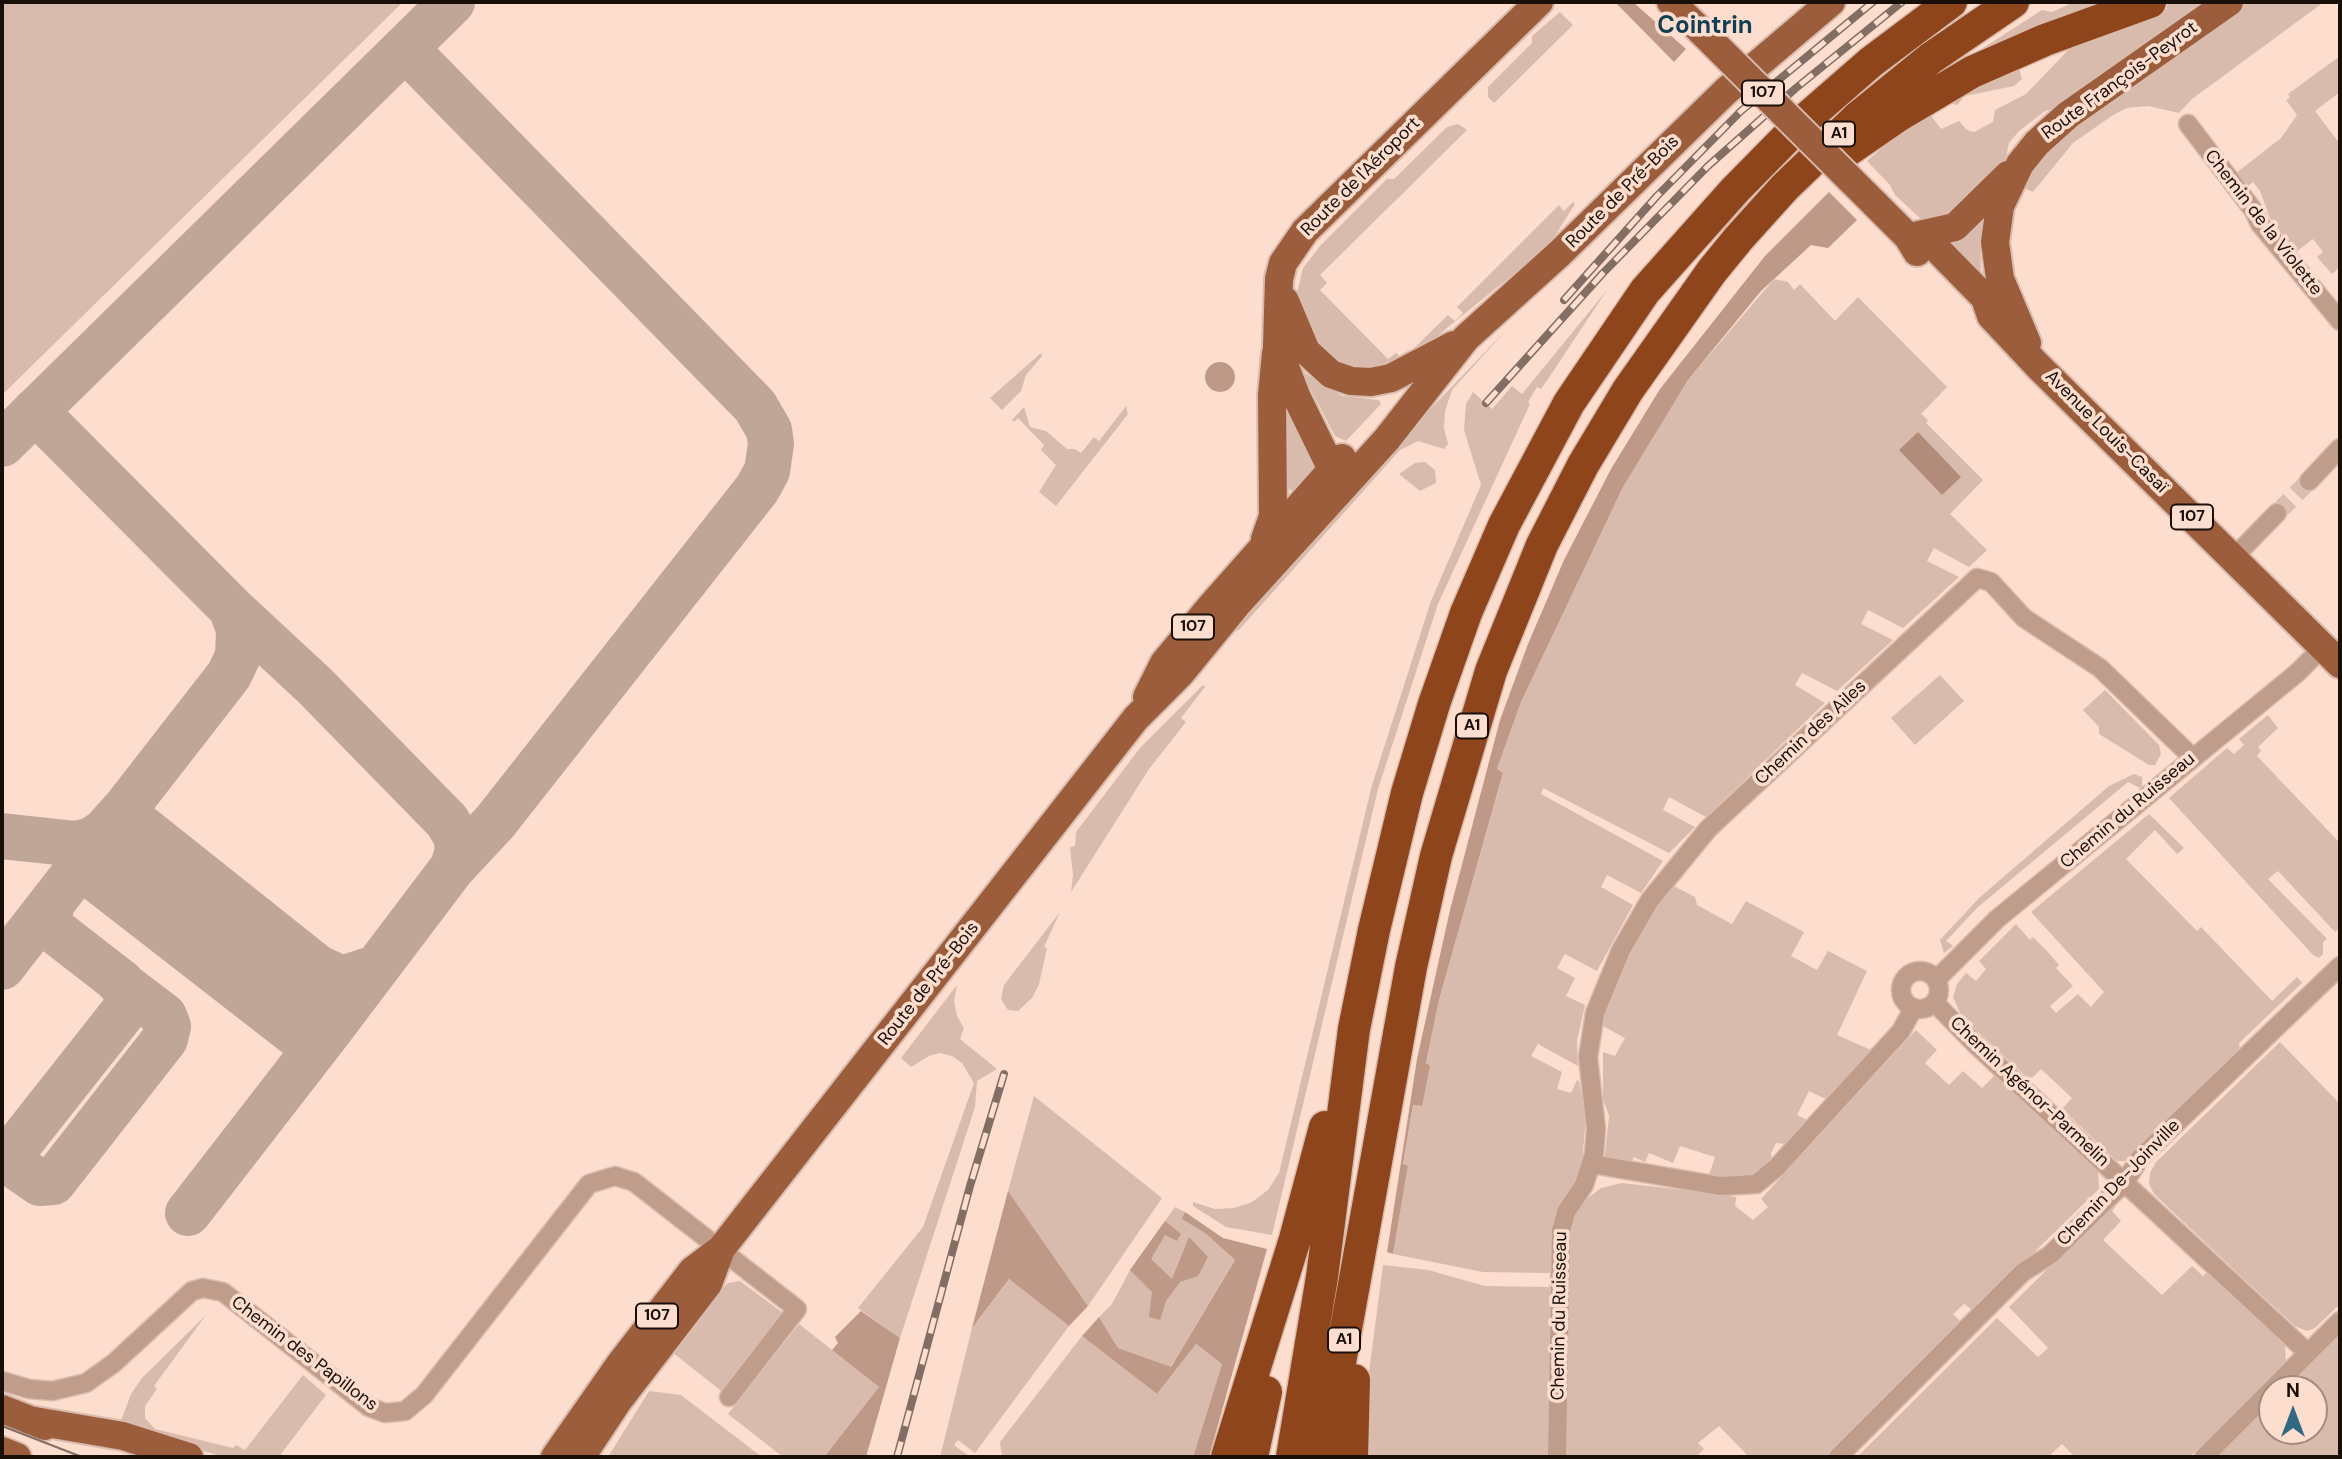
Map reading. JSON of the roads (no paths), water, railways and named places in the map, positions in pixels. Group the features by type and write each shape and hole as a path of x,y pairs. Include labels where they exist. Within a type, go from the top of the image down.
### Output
{"highway":[{"name":"A1","path":"1292,1457 1322,1277 1354,1029 1391,855 1434,704 1483,571 1557,424 1611,337 1645,291 1735,190 1836,92 1951,2"},
{"name":"A1","path":"1323,1457 1388,1087 1424,909 1450,803 1491,671 1542,545 1583,465 1628,390 1739,238 1823,148 1921,66 2014,2"},
{"path":"1694,297 1812,179 1898,116 1972,72 2005,57 2150,2"},
{"path":"1227,1457 1295,1239 1354,1029"},
{"path":"1252,1457 1295,1239"},
{"path":"1352,1457 1361,1249"}],"main road":[{"name":"Route de l'Aéroport","path":"1336,478 1297,398 1277,346 1279,279 1288,254 1305,232 1539,2"},
{"name":"Avenue Louis-Casaï","path":"1672,2 1908,237 1921,259 1972,310 1991,316 2037,365 2332,656"},
{"name":"Route de Pré-Bois","path":"1136,718 1164,663 1263,545 1336,478 1387,439 1466,338 1560,253 1726,91 1831,2"},
{"name":"Route François-Peyrot","path":"2037,365 2009,302 1996,261 1994,242 2000,206 2020,163 2037,143 2068,115 2229,2"},
{"path":"1908,237 1946,231 1961,223 2020,163"},
{"path":"1279,279 1301,343 1320,366 1342,379 1365,383 1391,377 1466,338"},
{"name":"107","path":"1263,545 1273,516 1272,395 1277,346"},
{"name":"Route de Pré-Bois","path":"555,1457 620,1364 684,1281 721,1249 1136,718 1181,673 1336,478"},
{"name":"Route de Pré-Bois","path":"581,1457 624,1393 708,1284 721,1249"},
{"path":"2,1409 126,1457"},
{"path":"29,1420 123,1436 189,1457"},
{"path":"2,1451 17,1457"}],"street":[{"name":"Chemin de la Violette","path":"2188,124 2260,224 2340,321"},
{"path":"2309,481 2340,448"},
{"path":"2233,558 2277,513"},
{"name":"Chemin des Ailes","path":"1591,1164 1596,1129 1588,1067 1592,1024 1609,975 1650,900 1709,829 1970,580 1977,578 1991,582 2024,618 2091,660 2192,757"},
{"name":"Chemin du Ruisseau","path":"1936,980 1997,919 2192,757 2297,673 2332,656"},
{"name":"Chemin De-Joinville","path":"1838,1457 2023,1272 2050,1255 2125,1182 2140,1158 2340,966"},
{"path":"1917,971 1925,971 1936,980 1939,988 1935,1003 1925,1009 1913,1009 1901,996 1904,978 1917,971"},
{"name":"Chemin Agénor-Parmelin","path":"1935,1003 1975,1044 2308,1353"},
{"path":"1591,1164 1720,1185 1756,1184 1777,1167 1901,1031 1913,1009"},
{"name":"Chemin du Ruisseau","path":"1557,1457 1561,1231 1566,1212 1584,1185 1591,1164"},
{"name":"Chemin des Papillons","path":"2,1381 41,1390 78,1386 114,1363 192,1291 214,1289 223,1292 369,1407 395,1413 411,1408 594,1181 615,1176 629,1179 797,1309 729,1397"},
{"path":"2204,1457 2340,1321"}],"tunnel":[{"path":"2277,513 2309,481"}],"tram line":[{"path":"2,1426 82,1457"}],"railway":[{"path":"1564,300 1657,196 1741,111 1873,2"},
{"path":"1486,403 1603,273 1708,166 1796,88 1902,2"},
{"path":"897,1457 970,1186 1004,1074"}],"district":[{"name":"Cointrin","path":"1705,27"}]}
